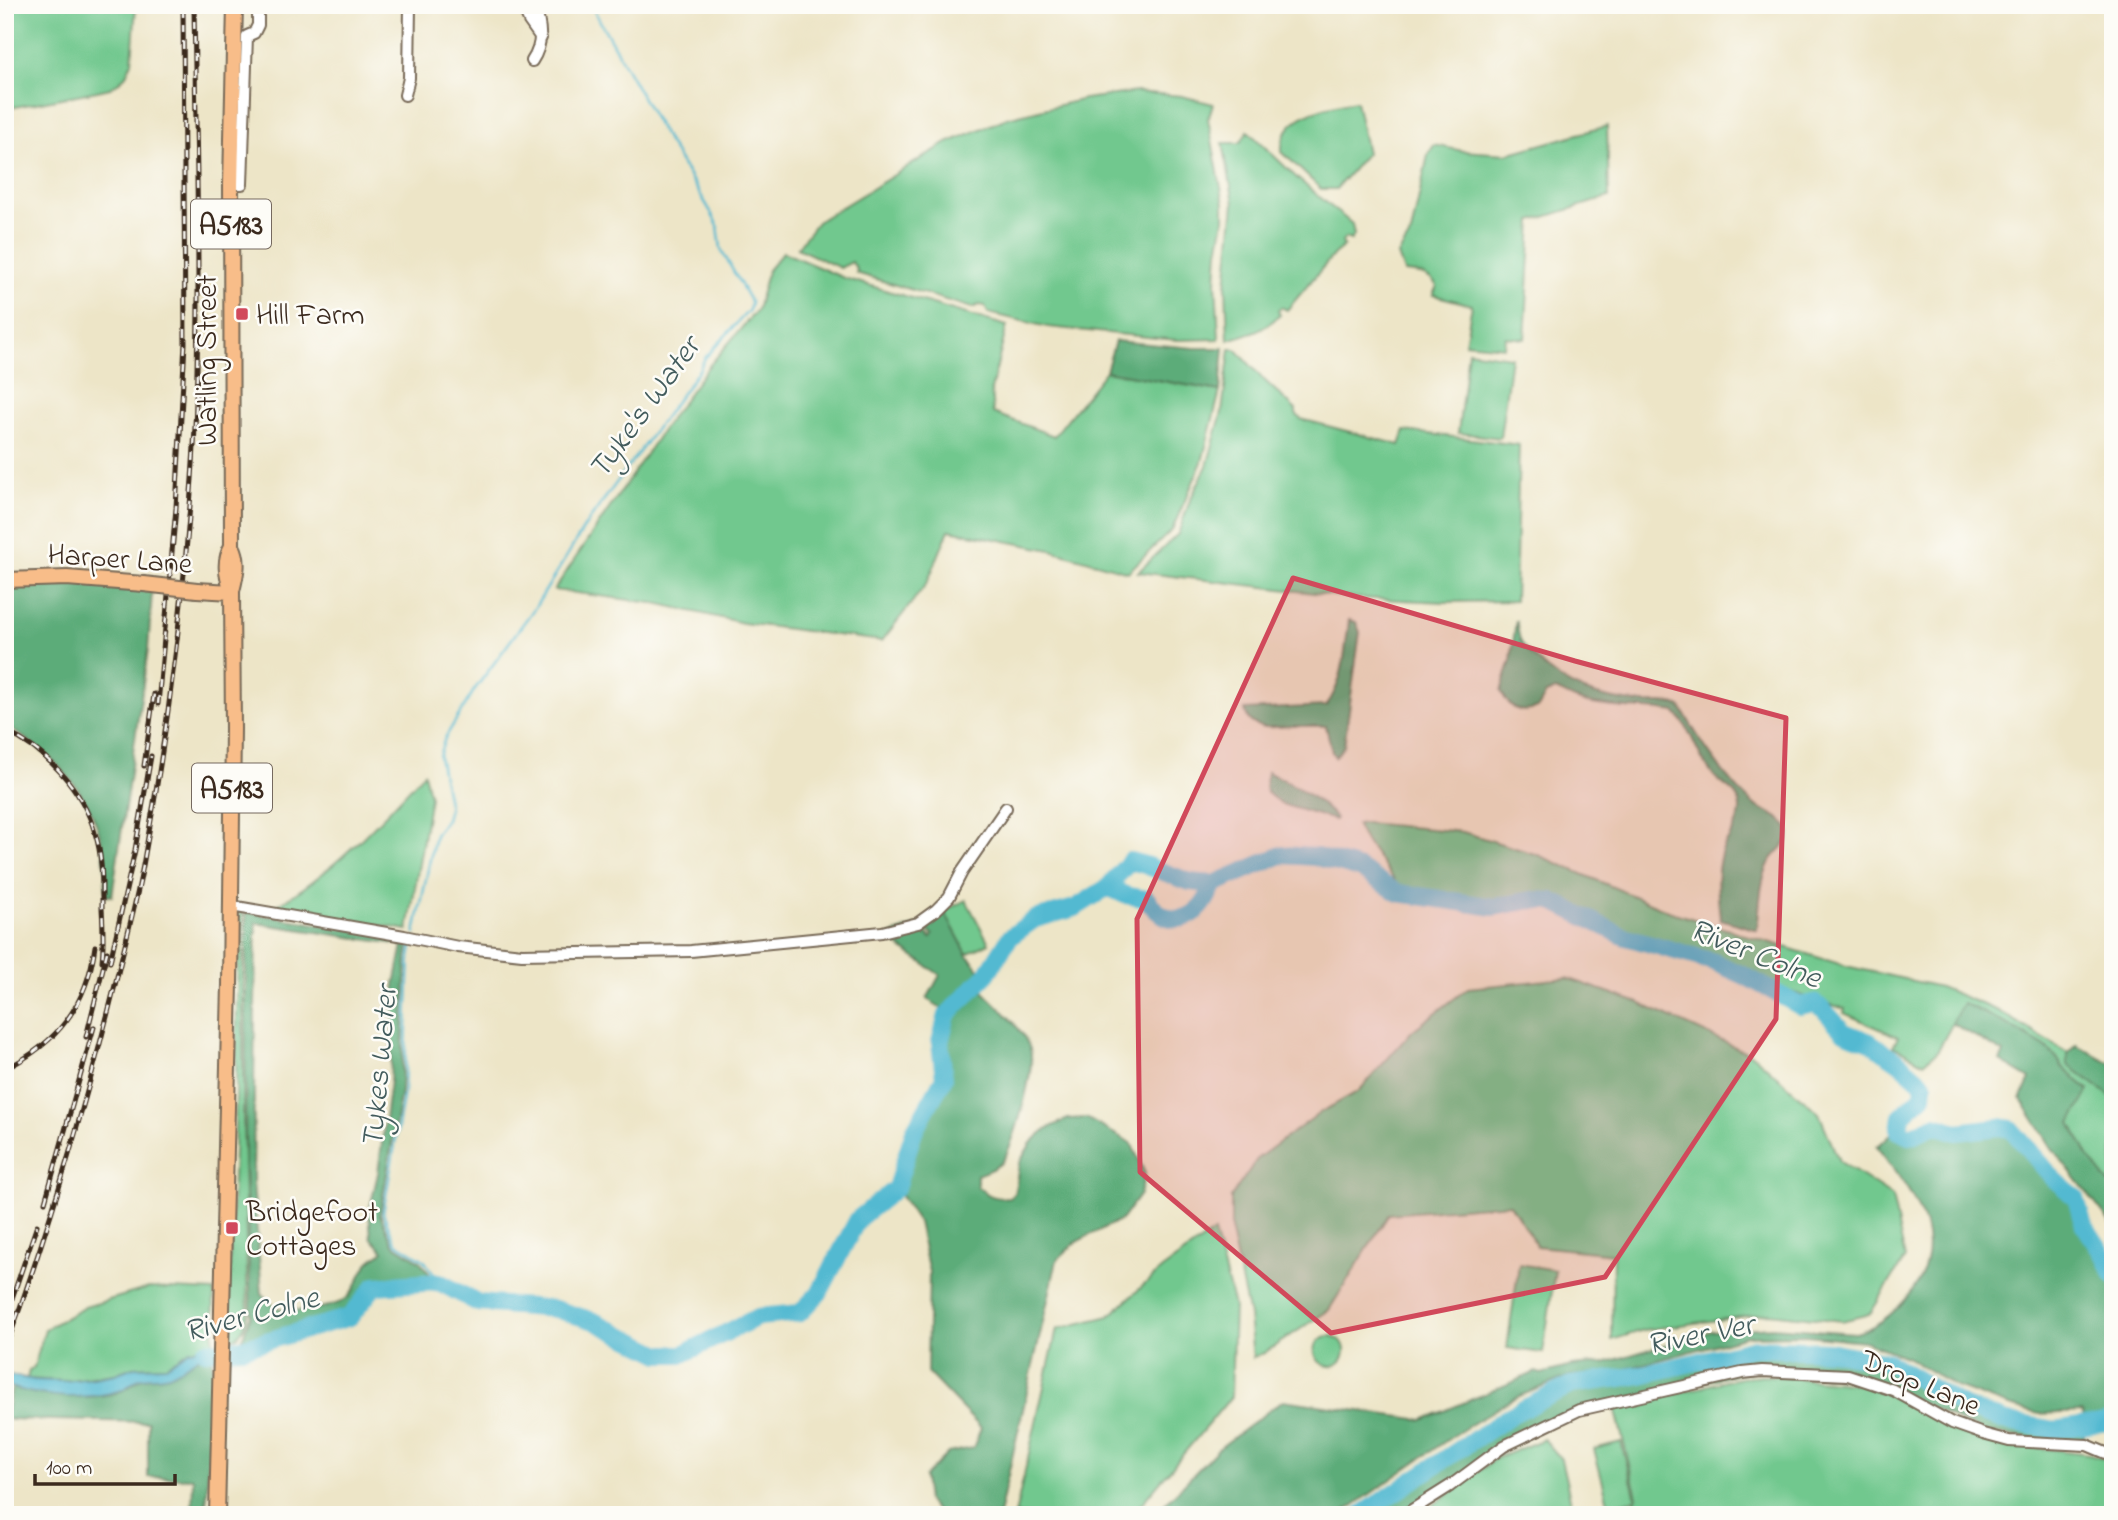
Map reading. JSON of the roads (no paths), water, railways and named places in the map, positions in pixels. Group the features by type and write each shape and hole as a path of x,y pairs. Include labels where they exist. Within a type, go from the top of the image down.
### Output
{"main road":[{"name":"Watling Street","path":"232,592 237,554 232,546 231,184 241,35 235,5"},
{"name":"Harper Lane","path":"5,580 67,578 232,592"},
{"name":"A5183","path":"217,1515 231,906 232,592"}],"street":[{"path":"241,35 254,33 258,26 258,5"},
{"path":"405,95 409,78 410,5"},
{"path":"522,5 529,22 541,38"},
{"path":"532,61 537,54 541,38 540,22 534,5"},
{"path":"231,906 458,947 522,954 691,951 882,932 918,923 936,910 948,897 1006,808"},
{"name":"Drop Lane","path":"1404,1515 1450,1486 1504,1446 1579,1410 1742,1373 1762,1371 1849,1375 1893,1390 1952,1423 1983,1434 2010,1441 2087,1445 2113,1456"}],"water":[{"path":"213,1345 213,1355 195,1359 169,1375 142,1378 122,1390 105,1394 62,1397 32,1393 5,1385 9,1375 63,1381 115,1374 133,1367 166,1366 190,1350"}],"waterway":[{"name":"Tyke's Water","path":"415,933 435,835 446,819 449,808 439,756 445,738 475,689 536,606 587,523 699,370 705,358 749,310 751,303 721,249 718,226 708,207 659,127 591,5"},
{"name":"River Colne","path":"205,1351 242,1348 350,1317 375,1286 439,1282 478,1303 555,1309 594,1321 660,1354 683,1354 758,1317 800,1313 819,1293 858,1219 896,1188 914,1131 944,1078 940,1042 947,1015 987,974 1010,937 1035,919 1075,908 1108,887 1130,861 1190,882 1214,884 1281,855 1317,857 1360,869 1398,893 1494,907 1532,900 1552,901 1623,936 1714,962 1800,1006 1814,1003 1844,1032 1870,1042 1924,1084 1923,1096 1901,1116 1899,1131 1910,1136 1935,1125 1957,1132 1999,1127 2011,1129 2054,1179 2076,1198 2083,1223 2107,1260 2113,1275"},
{"name":"River Colne","path":"1108,887 1125,895 1147,899 1158,911 1177,919 1192,915 1199,909 1214,884"},
{"name":"Tykes Water","path":"413,940 404,1092 383,1213 395,1242 424,1260 439,1282"},
{"name":"River Ver","path":"1361,1515 1511,1415 1571,1385 1641,1375 1755,1348 1829,1351 1888,1362 1964,1407 2007,1422 2055,1430 2113,1421"}],"railway":[{"path":"158,704 176,508 185,343 183,5"},
{"path":"5,1350 51,1213 104,1028 139,886 168,714 184,573 195,420 198,242 194,5"},
{"path":"144,766 154,694"},
{"path":"5,731 49,760 72,786 89,817 98,842 101,861 102,961"},
{"path":"110,962 135,850 151,756"},
{"path":"5,1069 40,1047 67,1020 85,986 95,946"},
{"path":"86,1037 107,952"},
{"path":"45,1202 94,1027"},
{"path":"5,1319 37,1225"}],"place":[{"name":"Hill Farm","path":"242,314"},
{"name":"Bridgefoot Cottages","path":"232,1228"}]}
